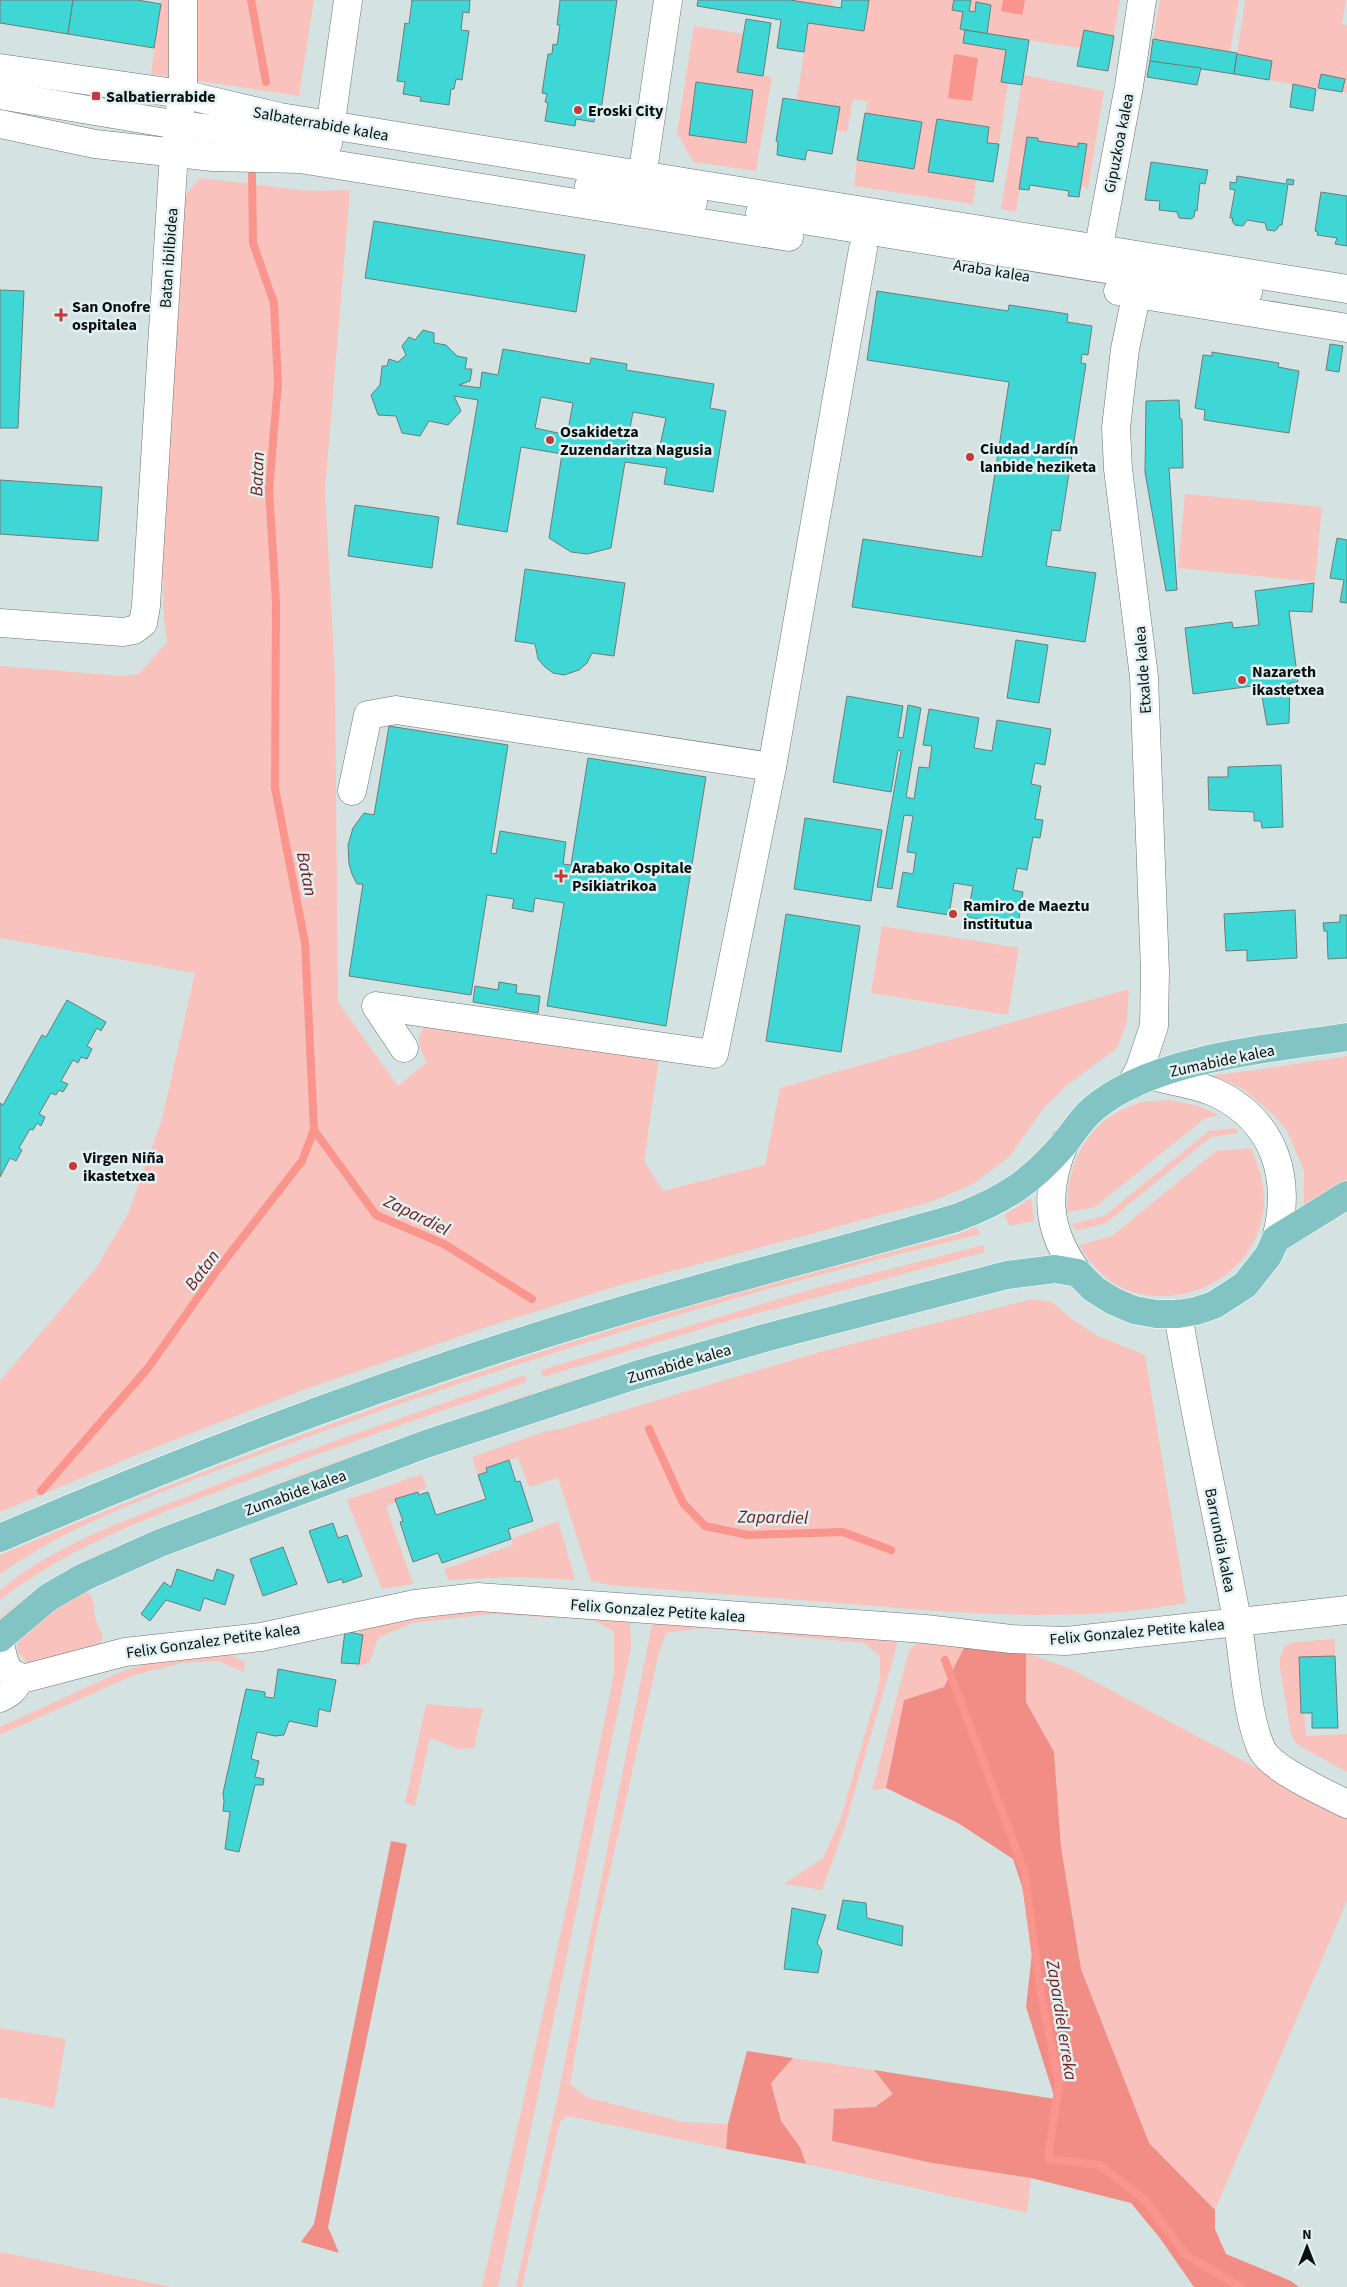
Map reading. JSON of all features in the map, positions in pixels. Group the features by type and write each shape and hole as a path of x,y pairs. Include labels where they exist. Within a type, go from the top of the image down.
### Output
{"main road":[{"name":"Zumabide kalea","path":"0,1538 244,1439 492,1352 693,1289 921,1228 979,1210 1004,1198 1041,1169 1078,1124 1094,1108 1142,1081 1178,1067 1203,1061 1347,1037"},
{"path":"1078,1273 1094,1289 1113,1301 1134,1310 1156,1314 1178,1314 1214,1305 1245,1285 1268,1256 1276,1239 1347,1195"},
{"name":"Zumabide kalea","path":"0,1638 49,1597 120,1560 300,1490 436,1441 636,1375 916,1298 1035,1270 1055,1269 1078,1273"}],"street":[{"name":"Batan ibilbidea","path":"0,623 111,632 134,630 143,623 175,154 182,94 183,0"},
{"path":"329,134 348,0"},
{"path":"0,124 95,144 175,154 300,159 639,194 668,0"},
{"name":"Gipuzkoa kalea","path":"1095,268 1129,86 1142,0"},
{"name":"Salbaterrabide kalea","path":"0,68 182,94 280,117 329,134"},
{"name":"Salbaterrabide kalea","path":"0,95 178,125 329,134 639,194"},
{"name":"Araba kalea","path":"639,194 863,249 1095,268 1145,276 1347,328"},
{"name":"Araba kalea","path":"639,194 1347,308"},
{"path":"404,1048 376,1006 714,1054 772,767 863,249"},
{"name":"Araba kalea","path":"1145,276 1347,289"},
{"name":"Etxalde kalea","path":"1142,1081 1140,1068 1154,1026 1155,1003 1144,677 1118,469 1116,428 1125,349 1145,276"},
{"path":"352,791 368,715 396,710 772,767"},
{"path":"1142,1081 1198,1086 1216,1093 1233,1103 1257,1124 1275,1154 1281,1174 1284,1196 1282,1218 1276,1239"},
{"path":"1065,1142 1056,1162 1050,1203 1053,1224 1060,1242 1067,1258 1078,1273"},
{"name":"Barrundia kalea","path":"1178,1314 1188,1376 1238,1622 1254,1722 1262,1749 1272,1763 1347,1804"},
{"name":"Felix Gonzalez Petite kalea","path":"19,1678 38,1676 124,1652 260,1637 415,1604 478,1597 925,1629 1011,1639 1066,1641 1347,1610"},
{"path":"0,1642 4,1664 12,1674 19,1678 16,1687 11,1693 0,1698"}],"shaded area":[{"path":"161,0 314,0 299,96 151,74"},
{"path":"790,0 833,0 832,7"},
{"path":"869,0 954,0 952,10 963,12 960,29 965,30 963,43 1006,50 1008,83 999,144 987,143 989,127 937,119 928,171 976,179 973,204 854,186 857,160 914,169 922,122 865,113 868,102 853,99 847,132 836,130 840,107 797,100 808,23 863,31"},
{"path":"969,0 1120,0 1114,36 1084,31 1081,48 987,34 991,5 977,3 975,12 969,11 971,1"},
{"path":"1003,0 1025,0 1022,15 1001,11"},
{"path":"1160,0 1239,0 1230,52 1153,39"},
{"path":"1245,0 1346,0 1342,24 1347,25 1347,93 1342,92 1345,79 1321,74 1316,89 1269,80 1272,61 1237,54"},
{"path":"694,26 743,34 737,72 772,77 756,171 693,162 677,133"},
{"path":"954,54 978,58 972,101 948,98"},
{"path":"1023,75 1104,91 1088,188 1081,186 1087,144 1079,143 1078,147 1038,141 1038,138 1028,137 1016,212 1001,209"},
{"path":"200,178 310,191 350,190 325,490 335,676 338,1002 398,1086 427,1062 419,1045 419,1040 422,1031 433,1023 659,1059 644,1161 663,1191 765,1165 780,1088 1129,989 1127,1022 1117,1048 1066,1086 1042,1110 1010,1156 973,1184 933,1201 617,1286 496,1324 306,1389 156,1447 0,1512 0,1381 96,1268 128,1214 162,1119 195,973 0,938 0,666 122,676 139,674 167,642 162,566 185,196"},
{"path":"1185,494 1322,507 1315,582 1178,568"},
{"path":"882,926 1019,948 1008,1015 871,993"},
{"path":"1347,1056 1347,1187 1304,1212 1304,1171 1287,1131 1274,1115 1243,1089 1213,1075"},
{"path":"1169,1100 1199,1106 1219,1115 1204,1119 1095,1207 1067,1212 1071,1176 1076,1160 1083,1145 1094,1131 1106,1119 1121,1110 1139,1103"},
{"path":"1236,1128 1238,1133 1211,1137 1106,1223 1076,1231 1072,1224 1104,1216 1209,1131"},
{"path":"1251,1148 1263,1187 1264,1200 1260,1226 1250,1248 1234,1267 1215,1282 1192,1292 1167,1296 1142,1294 1118,1286 1106,1278 1091,1263 1079,1245 1112,1236 1216,1151"},
{"path":"1031,1198 1034,1221 1010,1226 1004,1215"},
{"path":"976,1227 981,1234 725,1301 556,1352 388,1408 213,1472 111,1513 43,1547 0,1574 0,1555 244,1456 409,1396 659,1315 958,1234"},
{"path":"984,1245 985,1252 718,1324 543,1377 541,1370 816,1288"},
{"path":"989,1265 990,1270 548,1393 546,1388 726,1334"},
{"path":"1033,1299 1052,1302 1072,1319 1096,1335 1145,1355 1186,1603 1105,1613 1065,1615 984,1614 610,1585 591,1581 558,1478 529,1487 518,1457 487,1468 487,1472 478,1475 472,1457 543,1432 560,1429 820,1352"},
{"path":"525,1375 527,1382 302,1460 197,1499 109,1535 54,1564 0,1600 0,1590 44,1559 117,1524 317,1447"},
{"path":"531,1393 532,1398 0,1621 0,1617 43,1584 93,1556 308,1471"},
{"path":"422,1474 427,1488 396,1499 397,1502 386,1506 413,1584 382,1589 347,1500"},
{"path":"558,1521 575,1580 517,1577 448,1580 444,1569 513,1545 511,1539"},
{"path":"84,1591 91,1596 96,1620 103,1636 100,1645 28,1663 18,1652 17,1644 20,1636 53,1609"},
{"path":"484,1605 630,1615 631,1648 498,2287 482,2287 570,1891 614,1673 614,1632 593,1620 491,1614 412,1623 378,1638 369,1663 356,1667 360,1625"},
{"path":"653,1619 892,1634 897,1645 843,1832 822,1890 784,1884 823,1858 841,1818 880,1681 880,1656 864,1643 703,1628 666,1633 659,1653 597,1929 570,2084 586,2097 683,2122 728,2124 726,2149 568,2116 560,2122 522,2287 516,2287 561,2081"},
{"path":"921,1638 967,1642 944,1687 904,1700 886,1788 872,1790 909,1651"},
{"path":"1335,1639 1335,1656 1299,1657 1301,1713 1304,1713 1306,1736 1347,1734 1347,1772 1296,1743 1291,1734 1280,1668 1280,1657 1285,1646 1295,1642"},
{"path":"967,1642 1005,1645 1026,1653 1026,1702 1054,1752 1061,1847 1081,1969 1149,2143 1215,2210 1215,2229 1226,2254 1291,2281 1299,2287 1194,2287 1159,2237 1131,2203 1031,2178 932,2163 832,2141 834,2109 875,2107 893,2094 874,2070 1055,2099 1026,2007 1035,1926 1013,1859 958,1823 886,1788 904,1700 944,1687"},
{"path":"1026,1653 1069,1668 1347,1816 1347,1901 1215,2210 1149,2143 1081,1969 1061,1847 1054,1752 1026,1702"},
{"path":"203,1655 231,1655 245,1662 244,1672 218,1661 182,1663 134,1675 0,1735 0,1727 118,1673 145,1664"},
{"path":"426,1704 483,1709 474,1748 458,1749 430,1738 415,1806 405,1803"},
{"path":"391,1841 407,1844 328,2227 339,2253 301,2242 314,2224"},
{"path":"0,2028 66,2039 54,2108 0,2097"},
{"path":"747,2051 793,2058 771,2083 781,2121 800,2147 806,2164 726,2149 728,2124"},
{"path":"793,2058 874,2070 894,2094 875,2107 834,2109 833,2141 932,2163 1031,2178 1027,2213 806,2164 800,2147 781,2121 771,2083"},
{"path":"0,2252 172,2287 0,2287"}],"building":[{"path":"0,0 73,0 68,34 0,23"},
{"path":"73,0 137,0 161,4 154,48 68,34"},
{"path":"412,0 470,0 469,13 463,12 461,30 469,31 462,80 456,79 454,89 451,89 449,105 420,101 421,97 403,94 405,82 397,81 405,23 409,24"},
{"path":"560,0 617,0 601,111 596,110 594,122 576,119 575,126 545,121 548,103 545,102 547,94 542,93 548,54 552,54 553,44 557,45 560,25 557,25"},
{"path":"698,0 790,0 841,8 842,0 869,0 864,31 808,23 804,52 777,48 781,20 697,6"},
{"path":"954,0 971,0 969,11 975,12 976,2 991,5 987,34 960,29 963,12 952,10"},
{"path":"746,19 771,23 763,76 737,72"},
{"path":"965,30 1029,40 1022,85 1001,82 1006,50 963,43"},
{"path":"1084,30 1114,36 1108,71 1077,66"},
{"path":"1153,39 1237,53 1234,74 1150,61"},
{"path":"1237,54 1272,61 1269,80 1234,74"},
{"path":"1150,61 1201,68 1197,85 1147,77"},
{"path":"1321,74 1345,79 1342,92 1318,88"},
{"path":"696,82 753,90 746,143 689,135"},
{"path":"1293,84 1316,89 1313,111 1290,107"},
{"path":"783,98 840,107 832,154 807,150 805,160 777,155 778,142 776,141"},
{"path":"865,113 922,122 914,169 857,160"},
{"path":"937,119 989,127 987,143 999,144 993,182 928,172"},
{"path":"1027,137 1038,138 1038,141 1078,147 1078,143 1087,144 1079,197 1068,196 1069,191 1030,185 1029,190 1019,189"},
{"path":"1151,162 1208,170 1205,184 1200,183 1197,211 1195,210 1194,217 1191,219 1179,218 1177,212 1159,210 1160,201 1145,200"},
{"path":"1237,176 1286,184 1287,179 1294,180 1293,185 1288,184 1282,225 1279,225 1275,231 1267,230 1265,223 1247,220 1243,226 1235,225 1232,221 1233,218 1230,218 1235,190 1230,189 1230,182 1236,183"},
{"path":"1321,192 1347,196 1347,246 1335,244 1337,238 1317,235 1318,232 1315,231"},
{"path":"374,221 585,255 576,312 365,278"},
{"path":"0,290 24,291 18,428 0,428"},
{"path":"877,291 1008,311 1009,305 1068,314 1067,322 1092,326 1088,355 1082,354 1081,363 1086,364 1060,531 1052,530 1046,566 1096,573 1085,642 852,607 863,539 982,557 1009,382 867,360"},
{"name":"Osakidetza Zuzendaritza Nagusia","path":"423,330 434,333 434,343 446,345 457,356 467,358 465,369 472,369 470,381 459,385 480,388 482,372 498,375 503,349 590,364 591,358 627,364 626,370 714,384 710,408 726,411 713,492 664,484 667,468 625,462 611,548 587,554 571,552 549,538 562,454 521,447 507,532 457,524 478,400 454,396 461,411 448,425 429,421 420,436 402,433 396,416 378,415 371,395 380,385 382,366 387,366 389,359 398,362 406,355 402,346 409,337 415,340","holes":["541,397 573,403 567,435 535,428","633,412 666,418 659,450 627,444"]},
{"path":"1330,344 1343,346 1339,372 1326,370"},
{"path":"1212,352 1279,363 1278,367 1299,371 1289,433 1204,420 1205,410 1195,408 1203,355 1212,356"},
{"path":"1179,400 1180,419 1182,419 1183,468 1169,468 1177,590 1166,591 1145,472 1146,401"},
{"path":"0,480 102,487 98,541 0,534"},
{"path":"355,505 439,517 432,568 348,556"},
{"path":"1337,538 1347,540 1347,603 1340,602 1344,580 1330,578"},
{"path":"525,569 625,583 614,656 592,653 587,663 579,670 564,675 553,673 545,667 538,659 535,644 515,641"},
{"path":"1314,583 1312,612 1289,611 1298,682 1290,683 1289,723 1267,725 1260,685 1193,694 1185,628 1232,622 1233,628 1259,625 1255,591"},
{"path":"1016,640 1048,645 1039,703 1007,698"},
{"path":"847,696 903,706 898,737 903,738 908,705 921,708 906,797 914,799 919,767 929,768 932,746 923,745 929,709 979,718 974,748 992,751 997,720 1051,729 1045,765 1035,763 1031,784 1041,786 1035,819 1043,820 1040,838 1033,837 1027,870 1017,868 1013,890 1023,892 1018,926 967,917 973,886 954,883 949,915 897,907 903,872 913,874 916,853 907,852 913,816 904,815 892,889 877,887 901,751 898,750 891,792 833,782"},
{"path":"389,726 508,745 491,853 496,854 500,831 566,842 563,864 571,865 588,758 706,777 666,1026 547,1006 564,903 535,898 533,912 512,908 514,899 487,895 471,995 349,976 363,884 357,884 352,874 349,864 348,845 353,828 364,813 374,815"},
{"path":"1281,765 1283,827 1262,828 1261,821 1254,821 1254,812 1209,810 1208,777 1228,777 1228,767"},
{"path":"805,818 882,830 871,901 794,889"},
{"path":"1295,910 1297,958 1247,961 1247,950 1226,951 1224,914"},
{"path":"786,914 860,926 841,1052 766,1041"},
{"path":"1340,915 1347,915 1347,958 1328,959 1327,931 1324,931 1323,923 1340,922"},
{"path":"499,982 517,985 516,993 540,996 538,1013 473,1002 475,986 498,990"},
{"path":"67,1000 106,1022 101,1031 97,1028 87,1046 92,1049 87,1059 81,1057 78,1063 73,1060 61,1081 68,1084 63,1092 59,1090 56,1095 51,1093 39,1114 45,1117 41,1126 37,1123 33,1130 30,1129 19,1148 22,1150 16,1161 10,1158 0,1177 0,1103 3,1105 42,1035 46,1037"},
{"path":"509,1460 516,1482 520,1481 533,1521 508,1529 511,1539 442,1563 438,1553 413,1562 400,1522 403,1521 395,1499 418,1492 419,1495 428,1492 436,1515 486,1499 478,1475 487,1472 486,1468"},
{"path":"333,1523 338,1538 347,1535 362,1576 343,1583 342,1579 328,1583 309,1531"},
{"path":"283,1547 297,1584 263,1596 250,1559"},
{"path":"177,1569 213,1581 217,1569 234,1575 225,1605 204,1598 200,1611 166,1600 150,1621 141,1614 164,1582 171,1587"},
{"path":"345,1631 363,1635 359,1664 341,1663"},
{"path":"1335,1656 1338,1728 1312,1728 1312,1713 1301,1713 1299,1657"},
{"path":"278,1669 336,1680 330,1712 319,1709 317,1727 289,1721 284,1735 275,1736 257,1732 251,1759 259,1761 255,1777 264,1779 263,1785 255,1785 239,1852 225,1849 230,1812 223,1811 223,1793 246,1689 265,1692 265,1697 274,1698"},
{"path":"843,1900 866,1903 867,1918 903,1926 902,1946 837,1929"},
{"path":"792,1908 826,1915 817,1943 822,1951 818,1973 784,1969"}],"waterway":[{"path":"251,0 266,82"},
{"name":"Batan","path":"41,1491 148,1368 218,1269 302,1161 314,1130 305,943 275,788 276,602 269,490 278,383 274,303 253,243 252,175"},
{"name":"Zapardiel","path":"314,1130 376,1215 444,1244 532,1299"},
{"name":"Zapardiel","path":"649,1429 683,1503 705,1526 748,1535 843,1532 891,1550"},
{"name":"Zapardiel erreka","path":"945,1660 1024,1870 1041,1994 1059,2083 1048,2159 1100,2165 1145,2200 1186,2255 1241,2287"}],"place":[{"name":"Salbatierrabide","path":"96,96"},
{"name":"Eroski City","path":"578,110"},
{"name":"San Onofre ospitalea","path":"61,315"},
{"name":"Osakidetza Zuzendaritza Nagusia","path":"550,440"},
{"name":"Ciudad Jardín lanbide heziketa","path":"970,457"},
{"name":"Nazareth ikastetxea","path":"1242,680"},
{"name":"Arabako Ospitale Psikiatrikoa","path":"561,876"},
{"name":"Ramiro de Maeztu institutua","path":"953,914"},
{"name":"Virgen Niña ikastetxea","path":"73,1166"}]}
